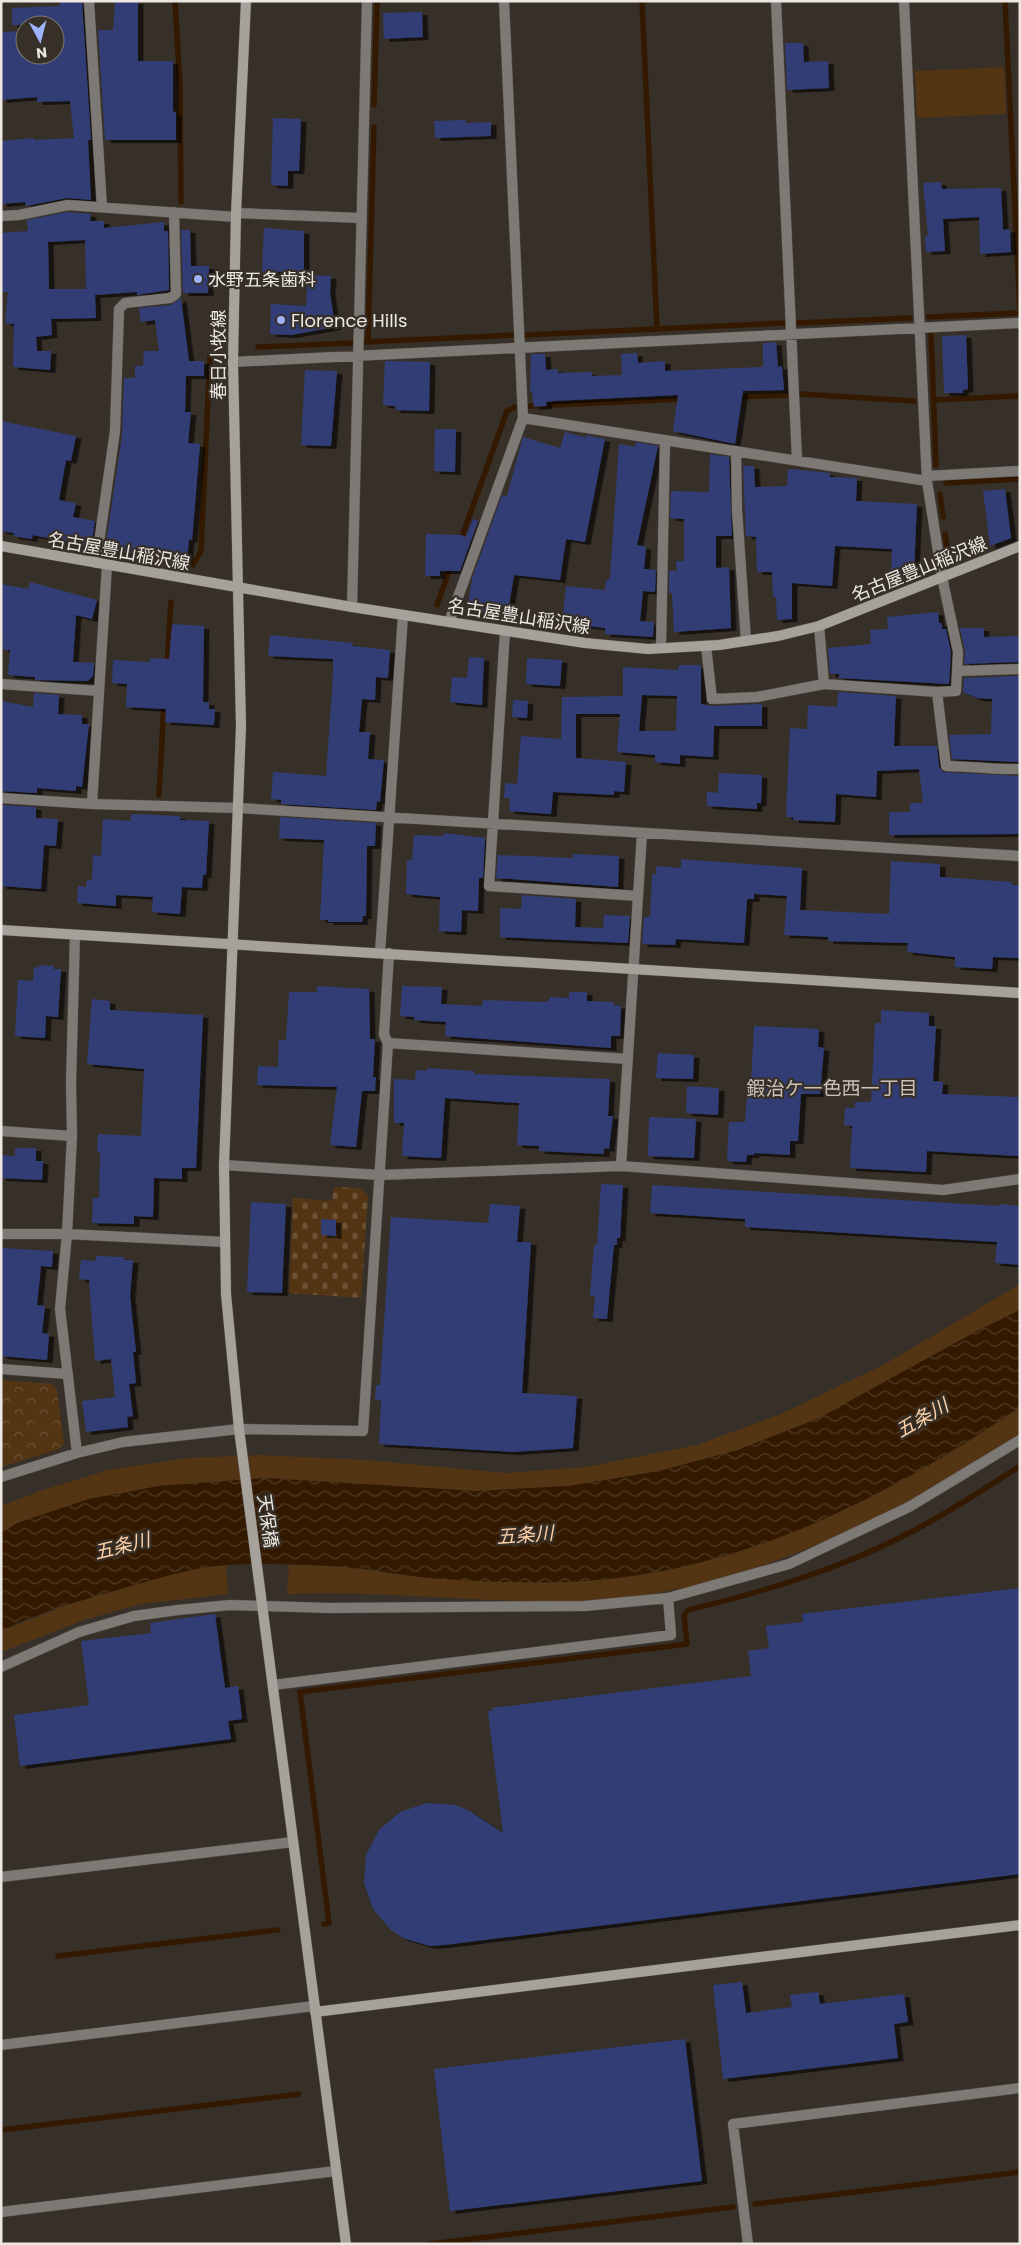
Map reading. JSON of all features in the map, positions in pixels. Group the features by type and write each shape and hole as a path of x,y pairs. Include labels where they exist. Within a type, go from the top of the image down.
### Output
{"street":[{"path":"89,1 102,207"},
{"name":"春日小牧線","path":"234,944 242,726 233,362 236,215 246,1"},
{"path":"352,607 357,356 368,1"},
{"path":"449,622 523,418 504,1"},
{"path":"776,1 797,460"},
{"path":"706,646 712,699 757,697 824,684 937,692 956,691 958,652 942,576 927,478 904,1"},
{"path":"1,216 19,215 68,205 236,215 361,218"},
{"path":"96,563 115,431 119,310 125,303 170,298 176,294 174,212"},
{"path":"233,362 1020,323"},
{"path":"523,418 927,478 1020,471"},
{"path":"661,648 665,440"},
{"path":"736,451 737,510 746,641"},
{"name":"名古屋豊山稲沢線","path":"1,546 239,589 504,631 585,643 661,648 706,646 746,641 820,626 1020,546"},
{"path":"92,804 107,565"},
{"path":"1,1477 77,1453 123,1442 239,1429 363,1431 388,1043 384,1035 389,817 403,615"},
{"path":"820,626 824,684"},
{"path":"504,631 489,886 638,896"},
{"path":"958,671 1020,669"},
{"path":"1,684 99,691"},
{"path":"937,692 946,766 974,766 990,770 1020,769"},
{"path":"1,798 92,804 239,808 1020,856"},
{"path":"621,1166 642,833"},
{"path":"1,930 1020,992"},
{"path":"75,935 71,1083 72,1136 68,1234 60,1309 77,1453"},
{"name":"天保橋","path":"234,944 224,1165 227,1312 239,1429 346,2244"},
{"path":"388,1043 628,1059"},
{"path":"1,1131 72,1136"},
{"path":"224,1165 380,1175 621,1166 943,1190 1020,1180"},
{"path":"1,1234 68,1234 225,1242"},
{"path":"1,1369 68,1374"},
{"path":"1,1667 79,1632 134,1616 262,1600 330,1608 585,1606 668,1598 789,1564 909,1507 1020,1440"},
{"path":"273,1685 671,1635 668,1598"},
{"path":"1,1877 293,1842"},
{"path":"1,2045 1020,1925"},
{"path":"748,2244 733,2124 1020,2088"},
{"path":"1,2212 336,2171"}],"green space":[{"path":"1004,67 1006,114 917,118 915,71"},
{"path":"334,1187 359,1188 368,1195 361,1298 289,1293 293,1198 332,1201"},
{"path":"1020,1284 1020,1310 977,1331 817,1419 738,1450 659,1471 569,1486 476,1491 265,1478 159,1486 89,1499 17,1523 1,1533 1,1506 43,1490 108,1470 188,1458 259,1455 366,1460 506,1473 586,1467 697,1445 781,1414 885,1364"},
{"path":"1,1380 53,1384 57,1390 64,1444 59,1449 1,1467"},
{"path":"1020,1407 1020,1434 907,1502 870,1521 792,1555 710,1581 626,1598 585,1601 511,1601 324,1593 287,1594 289,1565 344,1567 431,1578 547,1582 586,1581 645,1574 703,1562 759,1545 814,1523 868,1498 971,1440"},
{"path":"226,1565 228,1594 141,1604 84,1620 1,1652 1,1631 70,1604 186,1570"}],"water":[{"name":"五条川","path":"1020,1310 1020,1407 971,1440 868,1498 815,1523 760,1545 703,1562 646,1574 567,1582 509,1582 418,1577 354,1568 304,1565 253,1564 214,1566 177,1573 79,1601 47,1611 1,1631 1,1533 17,1523 89,1499 159,1486 265,1478 476,1491 569,1486 659,1471 738,1450 817,1419 977,1331"}],"building":[{"path":"60,1 82,1 91,140 88,140 91,200 67,198 26,206 25,202 1,204 1,141 34,138 34,140 74,138 70,101 37,102 37,97 1,100 1,32 15,31 15,65 65,65 65,15 15,15 15,25 12,25 12,8 60,6"},
{"path":"115,1 138,1 138,61 173,61 173,111 176,113 176,140 105,140 98,30 113,30"},
{"path":"422,12 423,37 384,39 383,13"},
{"path":"785,43 803,43 804,62 828,61 829,88 787,90"},
{"path":"273,118 301,119 299,171 288,171 288,186 271,185"},
{"path":"466,120 466,123 491,122 491,136 435,138 434,121"},
{"path":"941,182 942,189 1001,188 1003,230 1010,229 1011,252 980,254 979,217 943,219 945,251 926,252 925,236 928,236 923,183"},
{"path":"68,212 91,214 90,221 104,221 104,228 164,222 164,231 168,231 169,290 137,295 137,292 95,295 96,318 51,319 52,335 36,337 37,351 51,351 50,370 13,367 14,324 5,323 8,292 2,292 1,233 28,231 27,220","holes":["85,240 86,289 49,289 48,242"]},
{"path":"264,228 304,231 304,273 262,271"},
{"path":"181,230 190,230 191,266 209,266 208,293 183,293"},
{"path":"308,275 331,276 330,292 335,327 291,335 270,334 271,304 306,306"},
{"path":"181,298 189,361 204,361 204,376 186,376 185,412 191,412 188,443 200,444 192,540 189,539 187,561 172,559 172,556 134,550 134,554 105,550 122,436 124,378 135,378 135,366 143,366 144,351 159,351 155,320 141,322 139,308 171,305"},
{"path":"966,335 968,389 963,390 963,393 944,393 942,336"},
{"path":"776,342 778,367 782,366 784,390 743,391 735,444 673,431 678,395 553,401 546,402 547,406 534,407 532,392 530,392 531,354 545,354 546,370 558,369 558,373 592,372 592,376 622,375 621,354 637,353 638,363 665,361 665,371 763,367 763,343"},
{"path":"385,361 430,362 429,411 395,410 395,406 383,405"},
{"path":"305,370 337,371 331,446 301,445"},
{"path":"1,421 76,436 71,461 66,460 59,500 76,503 73,517 95,521 91,547 33,535 32,539 13,536 14,533 1,531"},
{"path":"435,429 456,429 455,472 434,471"},
{"path":"565,432 586,438 586,435 605,439 585,542 566,539 560,580 514,575 507,618 467,611 472,579 502,495 507,496 523,437 560,448"},
{"path":"636,442 658,446 637,545 646,547 644,569 656,570 655,592 643,591 640,621 654,622 653,637 605,634 605,628 562,623 566,586 605,590 606,581 610,578 619,444 635,447"},
{"path":"710,454 729,457 732,536 716,536 716,568 729,567 731,628 674,632 672,593 669,593 669,571 677,571 676,561 684,561 684,519 670,518 671,491 709,492"},
{"path":"743,466 754,466 755,487 787,486 788,470 791,469 830,473 830,477 857,478 856,501 917,504 914,573 891,572 892,549 835,546 832,586 792,583 792,619 777,620 776,597 773,597 772,572 757,572 756,537 746,536"},
{"path":"1005,489 1011,538 990,546 983,491"},
{"path":"473,519 478,521 460,571 440,571 440,576 425,576 426,534 461,535 466,537"},
{"path":"30,582 97,600 92,619 76,615 73,662 94,663 93,676 88,681 35,680 35,677 8,675 10,650 3,650 1,584 28,589"},
{"path":"938,612 939,623 942,623 942,629 946,629 951,653 949,684 839,678 839,674 830,674 828,648 871,644 870,630 888,629 887,617"},
{"path":"172,624 204,626 203,702 209,702 209,709 215,709 214,725 165,722 166,709 126,707 127,684 112,683 113,660 150,662 150,658 169,659"},
{"path":"960,628 984,628 984,637 1020,636 1020,662 964,664 965,651"},
{"path":"270,635 353,643 352,646 390,650 388,678 376,677 375,700 362,699 359,732 370,732 368,759 384,760 380,802 377,801 376,810 281,804 281,800 271,799 273,772 326,776 333,659 268,656"},
{"path":"469,657 484,658 482,705 450,702 452,677 467,678"},
{"path":"527,658 562,660 560,686 526,684"},
{"path":"679,665 701,665 701,704 712,706 762,704 762,726 714,726 713,757 680,755 680,764 655,762 655,755 617,752 620,714 576,714 576,758 626,762 624,792 614,791 614,795 553,792 551,814 509,811 510,798 504,798 505,783 517,784 521,736 561,739 562,697 623,696 623,667 678,670","holes":["642,695 677,696 676,731 639,731"]},
{"path":"1020,676 1020,762 952,759 949,735 991,734 992,699 977,698 963,692 964,678"},
{"path":"838,692 896,696 894,746 937,746 939,767 943,772 1020,776 1020,834 889,835 889,812 910,812 910,803 923,803 919,769 877,771 876,797 836,794 835,822 793,820 793,817 786,817 790,728 807,729 808,705 837,707"},
{"path":"34,693 59,695 58,714 82,715 82,724 89,724 82,787 76,786 76,791 37,788 37,793 1,791 1,701 33,707"},
{"path":"513,700 528,701 527,718 512,717"},
{"path":"719,773 762,775 761,803 757,803 757,809 707,806 707,792 718,793"},
{"path":"1,805 36,807 36,818 58,819 56,846 44,845 41,889 1,886"},
{"path":"131,814 180,816 180,820 209,821 206,875 203,875 202,888 182,887 180,914 152,912 153,897 116,895 116,906 77,903 78,886 86,887 87,880 92,880 93,855 101,856 103,819 131,821"},
{"path":"280,817 376,823 375,846 367,846 366,916 363,916 362,922 328,922 328,920 320,920 324,840 279,838"},
{"path":"444,833 485,838 483,878 479,878 478,911 462,910 461,932 439,931 440,897 406,894 407,860 412,860 414,835 443,836"},
{"path":"573,854 619,856 618,887 496,878 498,855 573,858"},
{"path":"681,859 802,868 800,910 889,914 891,861 940,864 940,877 1012,882 1012,885 1020,885 1020,958 993,957 992,969 955,967 955,957 907,952 908,943 828,941 828,937 784,935 787,896 754,894 754,899 747,899 744,943 676,939 675,945 642,944 644,917 650,917 652,874 656,874 656,866 681,868"},
{"path":"522,895 576,899 575,927 603,928 604,915 630,916 628,943 500,937 500,908 521,909"},
{"path":"39,965 54,966 54,969 61,969 58,1017 46,1016 45,1038 15,1036 18,980 33,981 34,967 38,968"},
{"path":"317,986 369,989 370,1039 375,1039 373,1077 376,1077 375,1091 362,1091 356,1147 330,1145 337,1087 257,1085 258,1066 278,1067 279,1040 286,1040 289,992 317,992"},
{"path":"402,986 442,987 441,1004 482,1006 483,1000 542,1002 549,1001 549,997 569,998 569,992 587,992 587,1001 614,1002 613,1005 621,1006 620,1036 611,1036 611,1048 445,1036 446,1022 414,1020 414,1017 400,1016"},
{"path":"92,999 110,1001 110,1010 203,1015 196,1168 182,1168 182,1179 154,1178 153,1217 134,1216 134,1224 92,1223 93,1198 99,1198 100,1152 97,1151 98,1134 141,1136 144,1069 87,1064"},
{"path":"881,1010 929,1013 929,1026 936,1026 933,1081 943,1082 942,1094 1020,1097 1020,1156 927,1151 926,1172 850,1168 852,1126 844,1125 845,1108 855,1108 855,1102 871,1102 875,1023 881,1023"},
{"path":"754,1026 819,1029 818,1047 824,1048 820,1094 801,1094 798,1141 790,1141 790,1155 754,1153 754,1155 747,1155 746,1162 727,1161 729,1122 745,1122 748,1082 751,1083"},
{"path":"658,1053 694,1055 693,1079 656,1078"},
{"path":"427,1068 474,1071 474,1074 610,1079 608,1116 613,1116 609,1149 604,1148 604,1154 539,1151 539,1146 517,1145 519,1103 445,1098 441,1158 402,1156 404,1123 394,1123 394,1079 415,1080 416,1070 427,1071"},
{"path":"687,1086 719,1088 718,1115 686,1113"},
{"path":"649,1117 696,1119 694,1158 648,1156"},
{"path":"15,1148 36,1148 36,1161 43,1161 42,1180 1,1178 1,1155 15,1156"},
{"path":"601,1184 623,1185 620,1238 617,1238 617,1245 614,1245 607,1319 593,1318 595,1296 590,1296 594,1245 597,1245"},
{"path":"652,1185 1020,1206 1020,1265 995,1263 997,1242 745,1227 745,1219 650,1213"},
{"path":"251,1202 286,1204 282,1293 247,1292"},
{"path":"490,1204 520,1206 517,1242 531,1242 522,1393 577,1396 573,1448 513,1452 379,1444 381,1400 375,1400 376,1385 380,1385 391,1217 488,1223"},
{"path":"321,1219 336,1220 336,1236 321,1235"},
{"path":"1,1248 53,1251 52,1267 41,1266 37,1305 45,1306 42,1333 49,1334 47,1360 1,1356"},
{"path":"96,1256 124,1257 124,1260 133,1260 130,1296 136,1352 133,1352 136,1383 129,1384 133,1416 127,1417 128,1427 86,1432 82,1401 115,1397 111,1359 95,1361 89,1280 79,1279 81,1260 95,1261"},
{"path":"1020,1588 1020,1874 430,1946 403,1938 391,1930 373,1909 364,1883 366,1855 379,1830 400,1812 427,1803 455,1805 468,1810 503,1833 488,1711 493,1711 492,1708 751,1676 748,1651 769,1648 766,1626 803,1622 802,1614"},
{"path":"215,1614 225,1688 238,1686 242,1719 228,1721 231,1739 20,1766 14,1715 89,1705 81,1641 151,1633 150,1623"},
{"path":"742,1982 746,2013 792,2007 790,1995 818,1992 820,2004 904,1994 908,2022 894,2024 898,2058 723,2079 713,1985"},
{"path":"685,2039 702,2181 450,2211 434,2069"}],"waterway":[{"path":"175,1 180,88 181,202"},
{"path":"374,105 377,1"},
{"path":"642,1 657,329"},
{"path":"929,317 1020,313 1005,1"},
{"path":"368,342 374,127"},
{"path":"798,323 910,318"},
{"path":"525,335 784,323"},
{"path":"931,333 936,465"},
{"path":"364,342 513,335"},
{"path":"258,347 352,343"},
{"path":"193,565 201,551 210,355"},
{"path":"800,394 914,401"},
{"path":"736,397 787,395"},
{"path":"934,400 1020,396"},
{"path":"529,406 684,399"},
{"path":"460,542 507,411 515,407"},
{"path":"946,483 1020,479"},
{"path":"940,494 943,517"},
{"path":"945,534 947,546"},
{"path":"437,605 451,565"},
{"path":"167,666 171,602"},
{"path":"159,795 164,702"},
{"path":"324,1924 329,1923 300,1692 687,1644 684,1616 688,1610 804,1577 861,1556 928,1523 1020,1466"},
{"path":"58,1956 278,1930"},
{"path":"1,2130 299,2094"},
{"path":"755,2204 1020,2172"},
{"path":"431,2244 733,2207"}],"place":[{"name":"水野五条歯科","path":"198,279"},
{"name":"Florence Hills","path":"281,320"}],"district":[{"name":"鍜治ケ一色西一丁目","path":"832,1088"}]}
